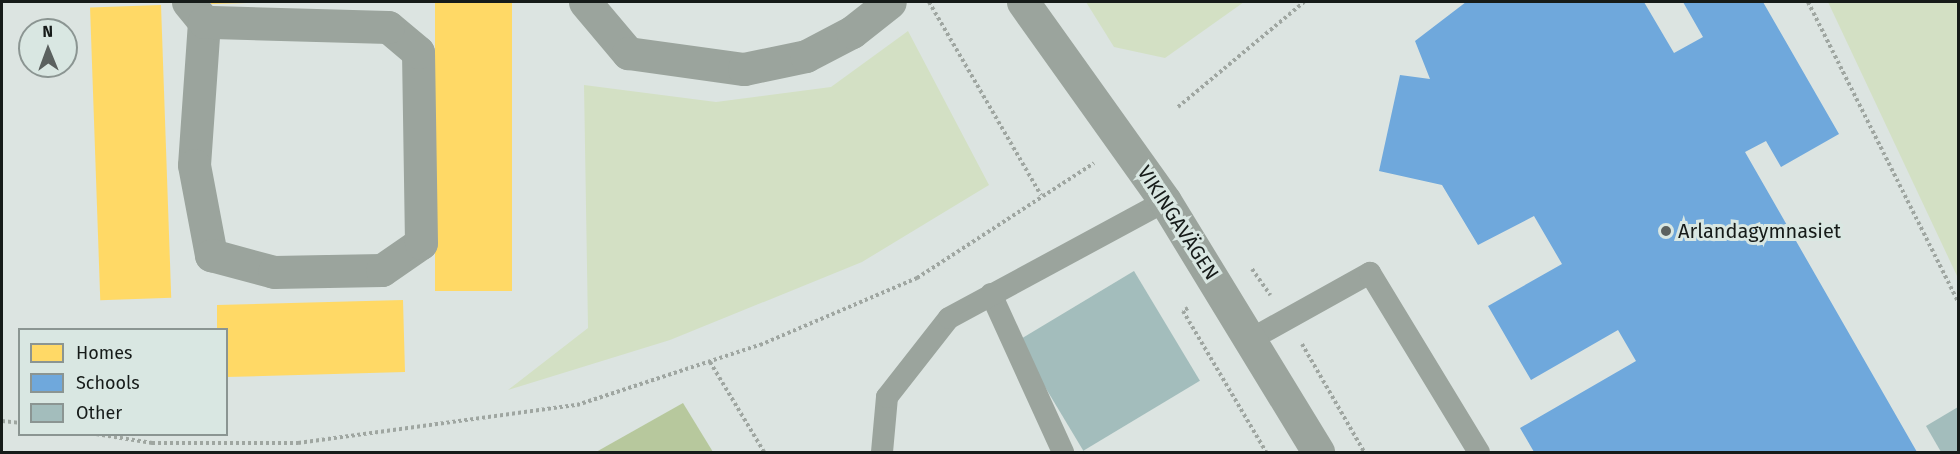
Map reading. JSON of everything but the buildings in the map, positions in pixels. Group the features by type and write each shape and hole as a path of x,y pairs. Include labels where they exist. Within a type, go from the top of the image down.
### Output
{"street":[{"path":"585,2 628,53 744,69 806,56 852,32 890,2"},
{"name":"VIKINGAVÄGEN","path":"1023,2 1165,201 1253,338 1318,453"},
{"path":"196,12 388,27 418,52 421,243 382,270 274,272 211,255 194,165 196,12"}],"lane":[{"path":"882,453 887,397 949,318 1165,201"},
{"path":"1253,338 1370,273 1479,453"},
{"path":"992,294 1063,453"}],"path":[{"path":"929,2 1042,196"},
{"path":"1178,107 1304,2"},
{"path":"1809,2 1959,302"},
{"path":"103,436 152,443 298,443 577,405 710,362 917,278 1099,160"},
{"path":"710,362 764,453"},
{"path":"2,421 18,423"}],"green space":[{"path":"1086,2 1244,2 1165,58 1114,47"},
{"path":"1828,2 1958,2 1958,278"},
{"path":"908,31 989,185 862,262 670,340 508,390 588,328 584,85 716,102 831,87"},
{"path":"683,403 713,452 596,452"}],"place":[{"name":"Arlandagymnasiet","path":"1666,231"}]}
